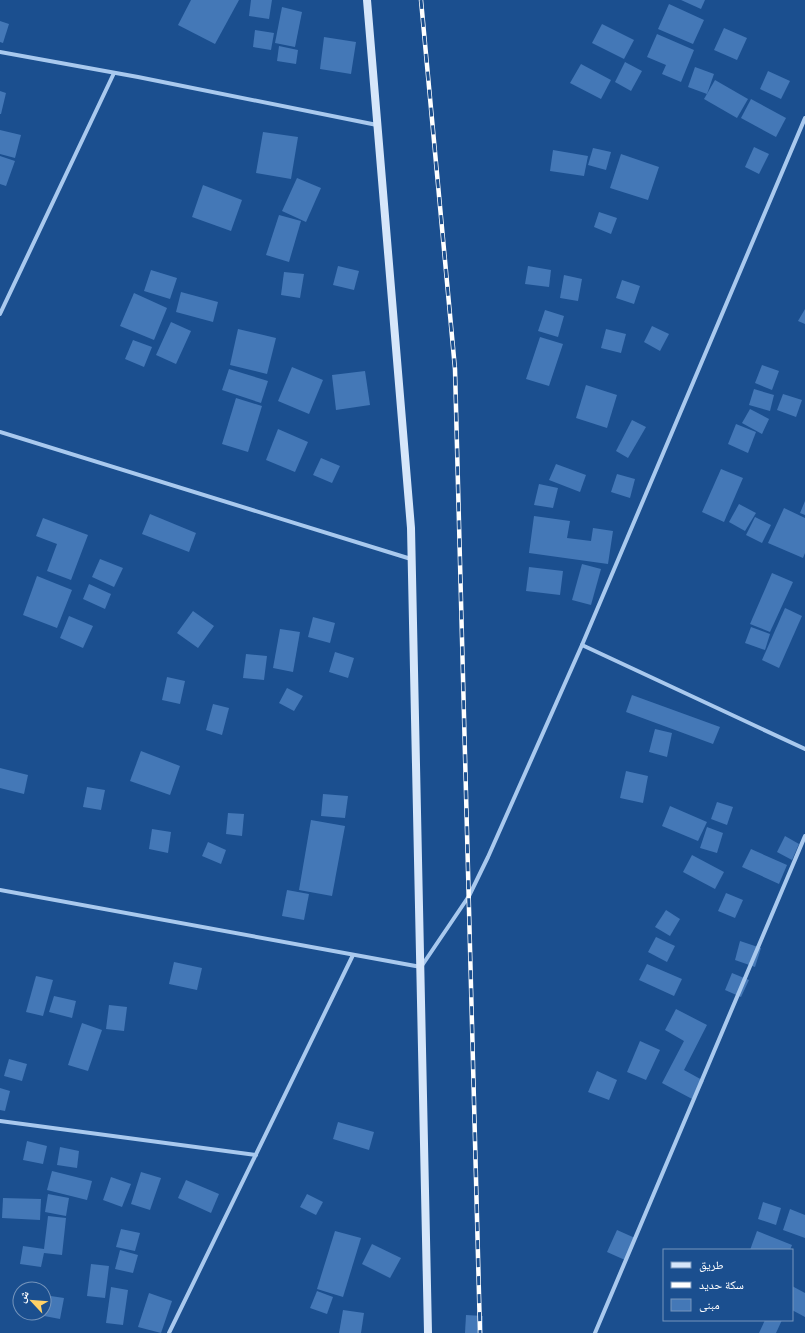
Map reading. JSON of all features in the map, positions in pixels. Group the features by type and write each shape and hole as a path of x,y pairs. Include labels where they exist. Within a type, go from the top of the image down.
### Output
{"street":[{"path":"367,0 411,528 428,1333"},
{"path":"0,52 377,125"},
{"path":"0,314 114,73"},
{"path":"421,967 469,896 488,857 582,645 805,118"},
{"path":"0,432 412,560"},
{"path":"582,645 805,750"},
{"path":"596,1333 805,836"},
{"path":"0,890 421,967"},
{"path":"169,1333 353,954"},
{"path":"0,1121 256,1155"}],"building":[{"path":"191,0 239,0 215,44 178,25"},
{"path":"251,0 272,0 269,19 249,16"},
{"path":"681,0 705,0 701,9"},
{"path":"669,4 704,20 693,44 658,29"},
{"path":"282,7 302,12 295,47 275,43"},
{"path":"0,21 9,24 3,43 0,42"},
{"path":"602,24 634,40 624,59 592,43"},
{"path":"724,28 747,38 737,60 714,50"},
{"path":"255,30 274,33 271,50 253,47"},
{"path":"657,34 694,50 681,82 662,74 666,65 647,57"},
{"path":"324,37 356,42 351,74 320,69"},
{"path":"279,46 298,50 296,64 277,61"},
{"path":"625,62 642,71 631,91 615,82"},
{"path":"581,64 611,80 601,99 570,83"},
{"path":"695,67 714,74 707,94 688,87"},
{"path":"768,71 790,81 781,99 760,89"},
{"path":"715,80 748,99 737,118 704,99"},
{"path":"0,91 6,93 1,114 0,114"},
{"path":"751,99 786,118 776,137 741,118"},
{"path":"0,130 21,135 15,158 0,154"},
{"path":"263,132 298,137 291,179 256,173"},
{"path":"754,147 769,154 759,174 745,167"},
{"path":"593,148 611,152 606,170 588,165"},
{"path":"553,150 588,156 584,176 550,171"},
{"path":"621,154 659,167 648,200 610,188"},
{"path":"0,156 15,161 6,186 0,184"},
{"path":"297,178 321,188 306,222 282,211"},
{"path":"203,185 242,200 231,231 192,217"},
{"path":"599,212 617,218 611,234 594,227"},
{"path":"279,215 301,221 289,262 266,255"},
{"path":"338,266 359,271 354,290 333,285"},
{"path":"528,266 551,270 549,287 525,284"},
{"path":"151,270 177,278 170,299 144,291"},
{"path":"284,272 304,274 300,298 281,295"},
{"path":"564,275 582,279 578,301 560,298"},
{"path":"622,280 640,286 634,304 616,298"},
{"path":"181,292 218,302 213,322 176,312"},
{"path":"134,293 167,308 154,340 120,326"},
{"path":"805,309 805,324 798,321"},
{"path":"545,310 564,316 558,337 538,331"},
{"path":"171,322 191,331 176,364 156,355"},
{"path":"652,326 669,334 660,351 644,342"},
{"path":"238,329 276,338 267,374 230,365"},
{"path":"606,329 626,334 621,353 601,348"},
{"path":"540,337 563,344 549,386 526,379"},
{"path":"133,340 152,347 144,367 125,359"},
{"path":"762,365 779,371 772,390 755,383"},
{"path":"292,367 323,380 309,414 278,401"},
{"path":"229,369 268,381 261,403 222,390"},
{"path":"365,371 370,405 336,410 332,375"},
{"path":"586,385 617,395 607,428 576,418"},
{"path":"754,389 774,395 770,411 749,405"},
{"path":"783,394 802,400 796,417 777,410"},
{"path":"236,398 262,406 248,452 222,444"},
{"path":"750,409 769,419 762,434 742,423"},
{"path":"632,420 646,427 628,458 616,451"},
{"path":"736,424 756,432 748,453 728,444"},
{"path":"278,429 308,442 295,472 266,460"},
{"path":"321,458 340,466 332,483 313,475"},
{"path":"556,464 586,475 580,492 549,480"},
{"path":"721,469 743,478 724,522 702,512"},
{"path":"617,474 635,479 630,498 611,492"},
{"path":"539,484 558,488 553,508 534,505"},
{"path":"805,501 805,515 800,513"},
{"path":"739,504 756,513 745,531 729,522"},
{"path":"784,508 805,518 805,553 803,558 768,543"},
{"path":"150,514 196,533 189,552 142,534"},
{"path":"534,516 570,521 567,538 591,541 593,528 613,531 608,564 529,553"},
{"path":"755,517 771,525 762,543 746,535"},
{"path":"43,518 88,535 71,580 47,571 57,544 36,536"},
{"path":"100,559 123,568 114,587 92,577"},
{"path":"582,564 601,569 591,605 572,600"},
{"path":"529,567 563,571 560,595 526,591"},
{"path":"772,573 793,582 770,632 750,624"},
{"path":"37,576 72,590 57,628 23,615"},
{"path":"89,584 111,594 105,609 83,599"},
{"path":"785,608 802,616 779,668 762,660"},
{"path":"193,611 214,626 198,648 177,633"},
{"path":"69,616 93,626 83,648 60,638"},
{"path":"313,617 335,623 330,643 308,637"},
{"path":"751,627 770,634 765,650 745,643"},
{"path":"280,629 300,632 293,672 273,668"},
{"path":"335,652 354,658 348,678 329,672"},
{"path":"246,654 267,656 264,680 243,678"},
{"path":"167,677 185,681 180,704 162,700"},
{"path":"287,688 303,696 294,711 279,703"},
{"path":"632,695 720,727 713,744 626,712"},
{"path":"213,704 229,708 222,735 206,730"},
{"path":"655,729 672,733 667,757 649,752"},
{"path":"141,751 180,766 170,795 130,781"},
{"path":"0,768 28,775 24,794 0,788"},
{"path":"626,771 648,776 643,803 620,798"},
{"path":"87,787 105,790 101,810 83,807"},
{"path":"323,794 348,796 345,818 321,816"},
{"path":"717,802 733,807 727,825 711,819"},
{"path":"670,806 707,822 698,841 662,826"},
{"path":"228,813 244,814 242,836 226,834"},
{"path":"311,820 345,826 332,896 299,890"},
{"path":"707,827 723,833 717,853 700,848"},
{"path":"152,829 171,832 168,853 149,849"},
{"path":"785,836 799,844 792,860 777,852"},
{"path":"208,842 226,850 221,864 202,856"},
{"path":"751,849 787,865 779,884 742,867"},
{"path":"692,855 724,872 715,889 683,872"},
{"path":"287,890 309,894 304,920 282,916"},
{"path":"726,893 743,900 735,918 718,911"},
{"path":"666,910 680,919 670,936 655,927"},
{"path":"656,937 675,946 667,962 648,952"},
{"path":"740,941 761,948 755,967 735,960"},
{"path":"174,962 202,968 197,990 169,984"},
{"path":"647,964 682,979 674,996 639,980"},
{"path":"732,973 749,980 741,997 725,990"},
{"path":"36,976 53,980 43,1016 26,1012"},
{"path":"54,996 76,1001 72,1018 49,1012"},
{"path":"109,1005 127,1007 124,1031 106,1029"},
{"path":"676,1009 707,1025 684,1070 704,1081 694,1100 662,1083 684,1041 665,1030"},
{"path":"82,1023 102,1030 88,1071 68,1065"},
{"path":"640,1041 660,1050 646,1080 627,1072"},
{"path":"9,1059 27,1064 22,1081 4,1076"},
{"path":"597,1071 617,1080 609,1100 588,1092"},
{"path":"0,1088 10,1091 5,1111 0,1110"},
{"path":"338,1122 374,1132 369,1150 333,1139"},
{"path":"27,1141 47,1146 43,1164 23,1160"},
{"path":"60,1147 79,1151 77,1168 57,1165"},
{"path":"52,1171 92,1181 87,1200 47,1190"},
{"path":"141,1172 161,1178 150,1210 131,1204"},
{"path":"111,1177 131,1184 122,1207 103,1200"},
{"path":"186,1180 219,1194 211,1213 178,1198"},
{"path":"48,1194 69,1198 66,1216 45,1212"},
{"path":"307,1194 323,1202 316,1215 300,1207"},
{"path":"3,1198 41,1199 40,1220 2,1218"},
{"path":"763,1202 781,1208 776,1225 758,1219"},
{"path":"790,1209 805,1215 805,1238 783,1230"},
{"path":"48,1216 66,1218 62,1255 44,1253 41,1267 20,1264 23,1246 44,1249"},
{"path":"121,1229 140,1233 135,1251 116,1247"},
{"path":"617,1230 635,1238 625,1260 607,1252"},
{"path":"335,1231 361,1238 343,1297 317,1289"},
{"path":"757,1231 792,1245 790,1249 750,1249"},
{"path":"372,1244 401,1258 390,1278 362,1264"},
{"path":"120,1250 138,1255 133,1273 115,1269"},
{"path":"91,1264 109,1266 105,1298 87,1296"},
{"path":"111,1287 128,1290 123,1325 106,1323"},
{"path":"793,1287 805,1293 805,1317 793,1311"},
{"path":"317,1291 333,1297 327,1314 310,1308"},
{"path":"149,1293 172,1301 161,1333 138,1327"},
{"path":"52,1296 64,1298 60,1319 52,1317"},
{"path":"343,1310 364,1313 361,1333 339,1333"},
{"path":"466,1315 483,1316 483,1333 465,1333"},
{"path":"765,1321 782,1321 776,1333 759,1333"}],"railway":[{"path":"421,0 455,369 480,1333"}]}
